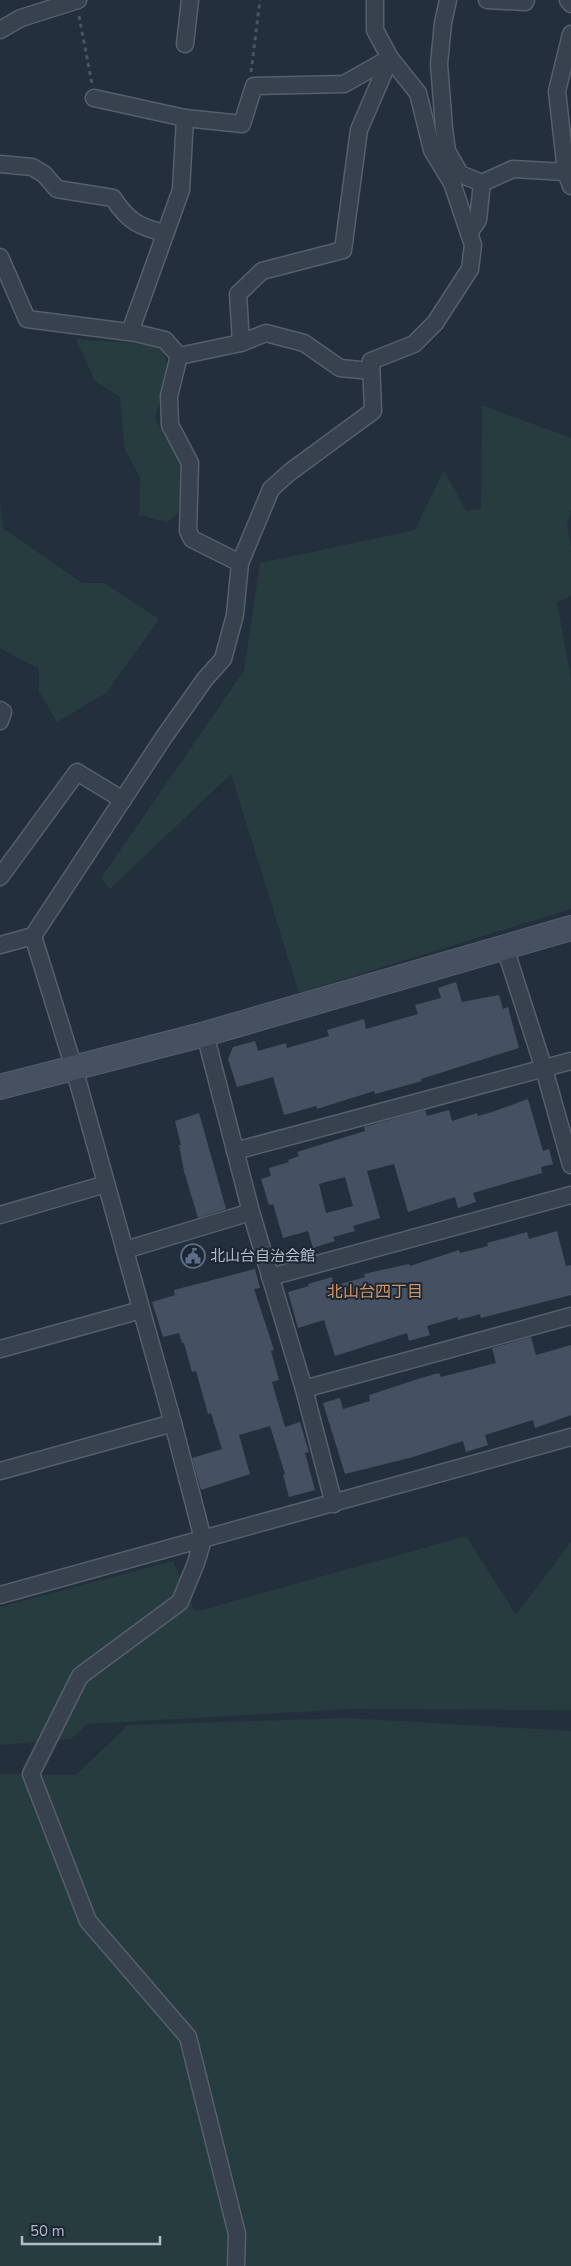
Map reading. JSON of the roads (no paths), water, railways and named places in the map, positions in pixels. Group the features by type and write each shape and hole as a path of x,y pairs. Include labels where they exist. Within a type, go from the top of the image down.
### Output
{"street":[{"path":"185,44 190,0"},
{"path":"0,945 33,936 205,679 223,659 234,615 240,563 271,490 290,472 373,411 371,361 414,344 435,323 470,269 473,245 452,183 432,150 418,93 390,58 374,30 375,0"},
{"path":"448,0 443,23 440,64 447,151 460,174 482,182 513,169 568,179 564,99 557,91 571,34"},
{"path":"487,0 525,2 526,0"},
{"path":"568,0 571,4"},
{"path":"0,30 21,18 76,1"},
{"path":"94,98 185,118 242,124 254,86 344,84 390,58"},
{"path":"241,343 238,294 262,271 343,250 358,130 390,58"},
{"path":"130,332 180,190 185,118"},
{"path":"0,164 32,168 44,174 57,189 114,198 124,215 144,228 165,233"},
{"path":"469,233 478,220 482,182"},
{"path":"0,257 28,319 130,332 165,340 179,356"},
{"path":"179,356 241,343 266,333 304,343 340,368 371,371"},
{"path":"179,356 169,396 170,425 190,463 188,530 192,538 240,563"},
{"path":"0,710 3,712 0,721"},
{"path":"0,877 77,772 123,800"},
{"path":"0,1087 205,1034 571,928"},
{"path":"33,936 74,1068 173,1423 203,1539 196,1564 180,1602 80,1676 31,1774 88,1921 188,2037 237,2234 236,2266"},
{"path":"505,948 544,1068 571,1165"},
{"path":"205,1034 251,1212 304,1389 334,1504"},
{"path":"235,1151 571,1061"},
{"path":"0,1216 106,1184"},
{"path":"270,1277 571,1195"},
{"path":"125,1250 251,1212"},
{"path":"0,1349 141,1310"},
{"path":"304,1389 571,1316"},
{"path":"0,1471 173,1423"},
{"path":"0,1595 571,1438"}],"place":[{"name":"北山台自治会館","path":"193,1256"}],"district":[{"name":"北山台四丁目","path":"375,1291"}]}
